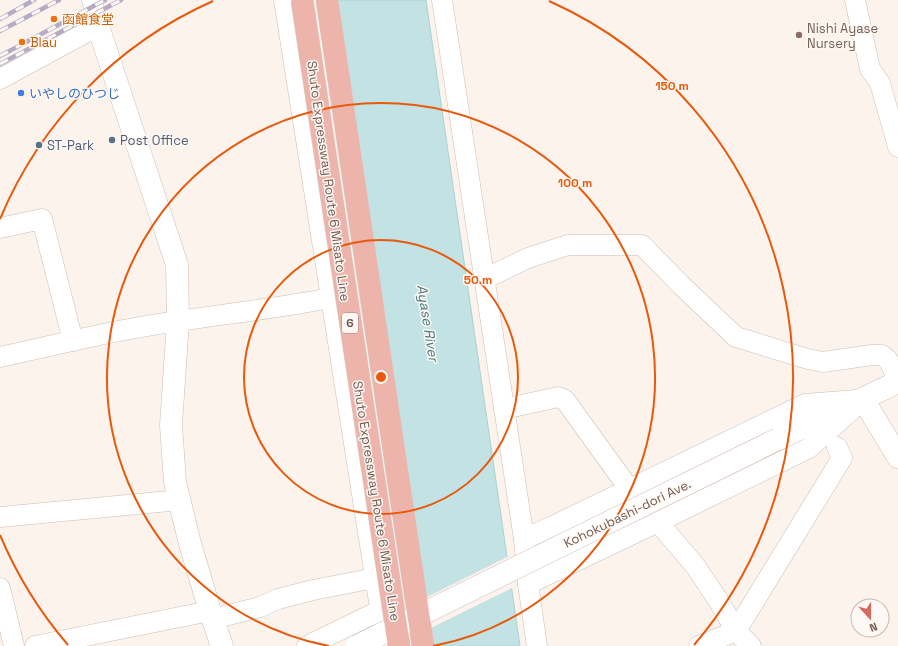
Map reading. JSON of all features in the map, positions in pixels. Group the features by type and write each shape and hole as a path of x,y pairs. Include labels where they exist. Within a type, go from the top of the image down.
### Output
{"highway":[{"name":"Shuto Expressway Route 6 Misato Line","path":"327,0 423,646"},
{"name":"Shuto Expressway Route 6 Misato Line","path":"290,2 399,646"}],"main road":[{"path":"98,26 177,265 178,321 171,425 174,482 180,500 188,540 222,646"},
{"name":"Kohokubashi-dori Ave.","path":"357,646 898,381"},
{"path":"863,399 898,457"}],"street":[{"path":"0,80 98,26 92,0"},
{"path":"311,0 304,3 290,2 330,298 386,646"},
{"path":"442,0 524,539 528,584 537,646"},
{"path":"854,0 870,69 880,83 898,147"},
{"path":"0,228 42,219 73,341"},
{"path":"484,279 528,258 568,245 642,245 681,285 736,337 808,359 823,362 882,355 887,359 898,381"},
{"path":"0,357 73,341 178,321 263,310 330,298"},
{"path":"504,409 558,397 564,400 630,490"},
{"path":"524,539 551,528 805,404 863,399"},
{"path":"528,584 809,448 863,399"},
{"path":"699,646 736,631 842,458 837,447"},
{"path":"0,517 180,500"},
{"path":"658,522 696,567 736,631 751,646"},
{"path":"551,528 544,534 542,543 544,552 549,560 557,563 568,564"},
{"path":"35,646 260,607 278,599 313,590 375,578"},
{"path":"0,588 14,646"},
{"path":"307,646 381,610"}],"water":[{"name":"Ayase River","path":"337,0 426,0 520,646 434,646"}],"pier":[{"path":"509,556 514,587 429,629 425,598"}],"railway":[{"path":"0,19 34,0"},
{"path":"0,31 59,0"},
{"path":"0,56 105,0"},
{"path":"0,64 121,0"}],"place":[{"name":"函館食堂","path":"54,19"},
{"name":"Nishi Ayase Nursery","path":"799,35"},
{"name":"Blau","path":"22,42"},
{"name":"いやしのひつじ","path":"21,93"},
{"name":"Post Office","path":"112,140"},
{"name":"ST-Park","path":"39,145"}]}
